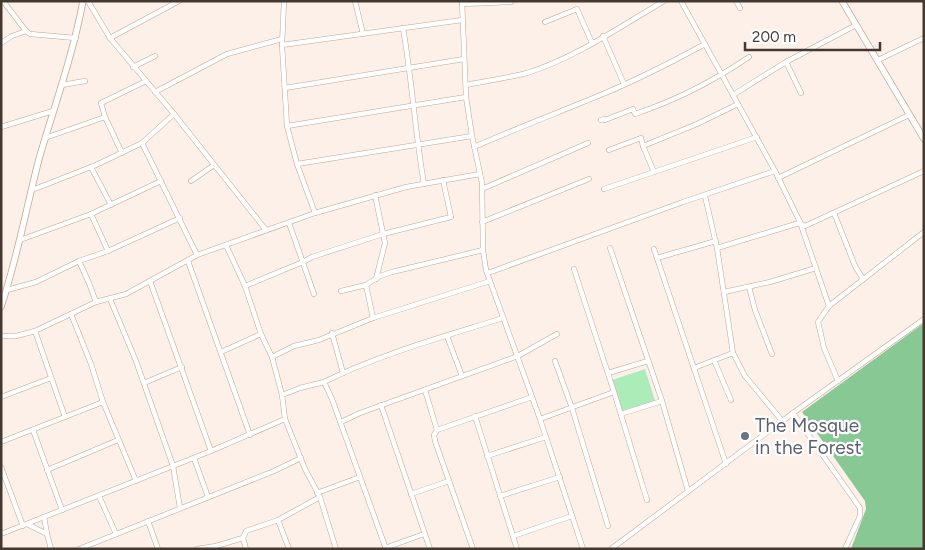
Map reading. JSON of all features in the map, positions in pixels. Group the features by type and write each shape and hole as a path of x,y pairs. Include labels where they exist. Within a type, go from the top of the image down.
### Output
{"street":[{"path":"3,1 26,32 30,34 76,38"},
{"path":"1,308 53,111 76,38 83,1"},
{"path":"88,1 110,38 174,114 266,230"},
{"path":"110,38 178,1"},
{"path":"284,1 282,46 287,126 296,164 315,213"},
{"path":"355,1 364,34"},
{"path":"466,85 526,73 555,62 664,1"},
{"path":"681,1 775,172 801,225 829,306"},
{"path":"736,1 740,8"},
{"path":"842,1 924,139"},
{"path":"511,2 462,3 466,97 482,189 483,250 490,280 540,419 583,549"},
{"path":"545,22 577,9 592,43"},
{"path":"282,46 462,20"},
{"path":"733,95 786,62 856,25"},
{"path":"403,28 410,68 417,144 424,184"},
{"path":"1,43 12,36 26,32"},
{"path":"603,36 624,84"},
{"path":"878,60 924,38"},
{"path":"155,92 227,54 282,39"},
{"path":"474,147 624,84 705,44"},
{"path":"133,67 155,56"},
{"path":"601,120 633,109 635,114 664,104 722,74 749,57"},
{"path":"284,88 464,59"},
{"path":"786,62 802,93"},
{"path":"62,85 85,81"},
{"path":"122,152 100,103 146,81"},
{"path":"287,126 466,97"},
{"path":"643,146 697,124 738,104"},
{"path":"1,127 53,111"},
{"path":"32,190 91,167 142,143 174,114"},
{"path":"778,178 909,115"},
{"path":"46,138 105,117"},
{"path":"296,164 472,136"},
{"path":"604,189 756,137"},
{"path":"609,150 641,138 654,172"},
{"path":"142,143 197,255"},
{"path":"482,189 588,143"},
{"path":"191,181 214,165"},
{"path":"91,167 111,205"},
{"path":"717,248 799,223 805,226 924,171"},
{"path":"488,272 775,172"},
{"path":"1,336 16,336 35,332 96,302 126,294 197,255 315,213 375,195 480,174"},
{"path":"482,222 589,179"},
{"path":"245,286 312,257 384,234 452,217 443,180"},
{"path":"20,240 91,214 161,181"},
{"path":"375,195 385,243 376,279"},
{"path":"705,196 716,241 733,353 745,376 783,422"},
{"path":"834,213 855,266 863,279"},
{"path":"91,214 108,251"},
{"path":"7,290 36,282 78,261 108,251 180,218"},
{"path":"289,223 314,294"},
{"path":"838,381 824,348 818,322 829,306 924,232"},
{"path":"657,258 716,241"},
{"path":"226,245 245,286 261,334 272,357 282,395 285,419 318,495 336,549"},
{"path":"610,248 662,401 688,491"},
{"path":"654,249 726,464"},
{"path":"342,290 366,285 392,272 483,250"},
{"path":"78,261 96,302"},
{"path":"188,261 250,435"},
{"path":"724,292 816,268"},
{"path":"574,269 647,500"},
{"path":"272,357 294,346 319,340 332,333 373,318 490,280"},
{"path":"150,281 211,451"},
{"path":"366,285 373,318"},
{"path":"749,287 755,310 772,354"},
{"path":"110,299 144,383 173,466 180,508"},
{"path":"71,314 91,364 103,402 136,481"},
{"path":"282,395 324,382 342,373 503,318"},
{"path":"611,549 793,413 924,320"},
{"path":"35,332 65,417"},
{"path":"332,333 342,373"},
{"path":"221,352 261,334"},
{"path":"340,422 380,405 518,356 557,334"},
{"path":"447,336 462,376"},
{"path":"694,368 733,353"},
{"path":"714,360 731,400"},
{"path":"555,361 572,408 608,526"},
{"path":"608,373 648,361"},
{"path":"144,383 182,367"},
{"path":"1,397 51,378"},
{"path":"324,382 332,399 386,548 424,534"},
{"path":"425,390 437,430"},
{"path":"540,419 614,392"},
{"path":"473,549 434,435 437,430 532,397"},
{"path":"621,414 662,401"},
{"path":"1,442 103,402"},
{"path":"380,405 430,549"},
{"path":"793,413 860,508 860,516 845,549"},
{"path":"475,416 517,549"},
{"path":"1,534 194,458 285,419"},
{"path":"33,430 62,510"},
{"path":"487,456 546,437"},
{"path":"47,470 118,440"},
{"path":"194,458 208,497"},
{"path":"78,549 274,471 301,458"},
{"path":"1,467 25,525 47,534"},
{"path":"500,496 560,477"},
{"path":"246,549 243,538 246,531 278,520 318,495 360,478"},
{"path":"411,494 450,481"},
{"path":"100,496 116,534"},
{"path":"513,536 572,516"},
{"path":"44,518 51,549"},
{"path":"278,520 289,549"},
{"path":"148,521 158,549"},
{"path":"196,549 216,548 243,538"}],"green space":[{"path":"924,323 924,549 851,549 866,509 865,501 802,412"},
{"path":"645,369 655,401 622,412 612,380"}],"place":[{"name":"The Mosque in the Forest","path":"745,436"}]}
